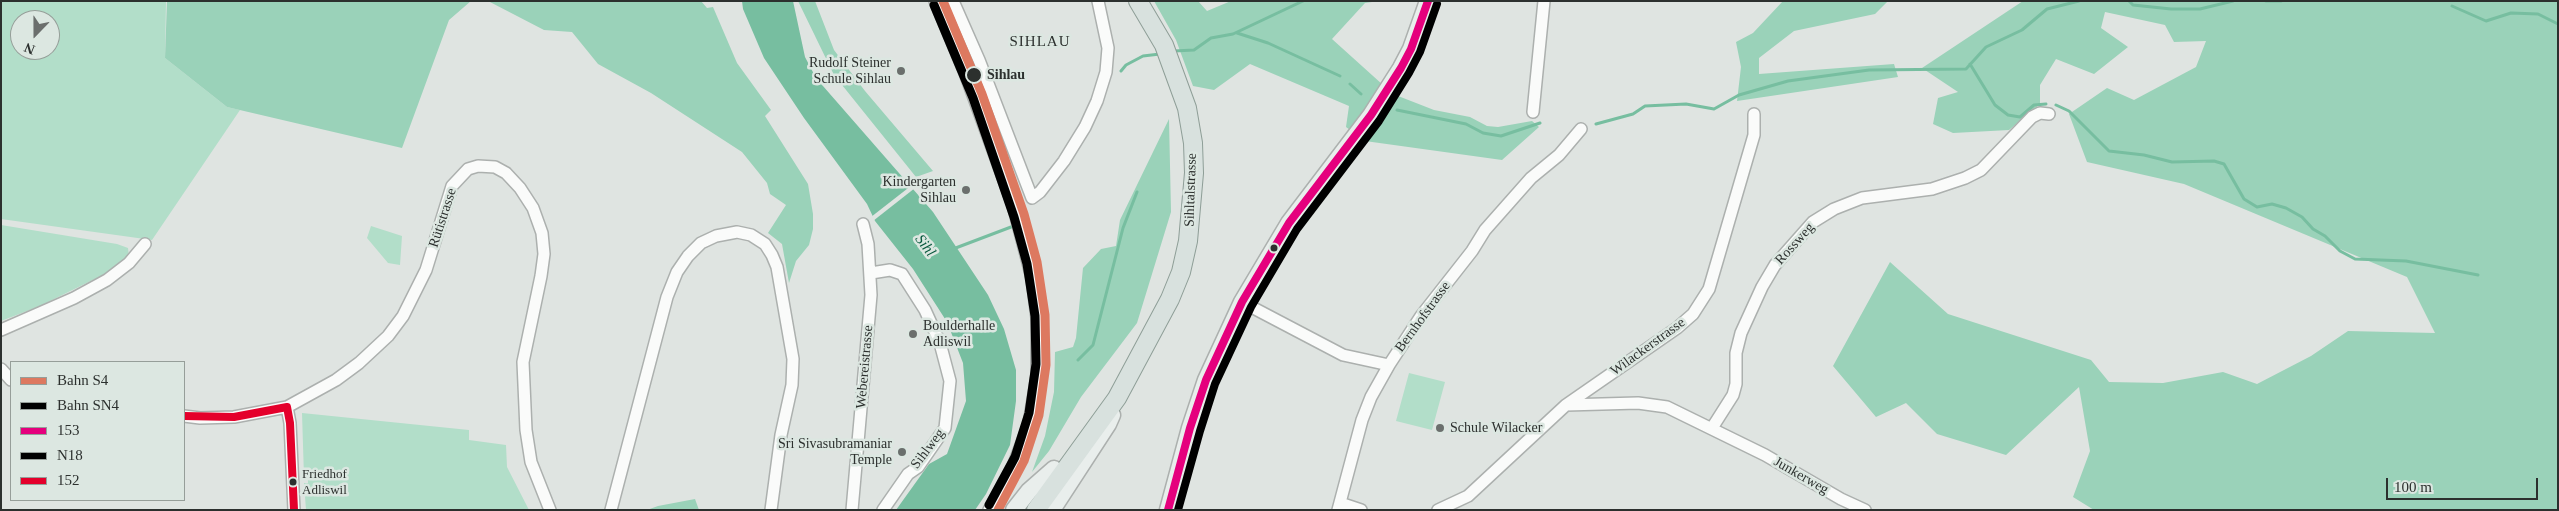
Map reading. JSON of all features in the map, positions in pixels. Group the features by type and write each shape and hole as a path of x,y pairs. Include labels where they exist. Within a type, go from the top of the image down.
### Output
{"main road":[{"path":"1168,510 1190,428 1206,380 1242,302 1285,229 1371,115 1402,68 1412,49 1428,1"},
{"name":"Sihltalstrasse","path":"1036,510 1117,398 1159,324 1181,272 1188,241 1193,209 1193,143 1187,108 1164,45 1142,8"},
{"name":"Sihltalstrasse","path":"1025,510 1110,392 1128,376"},
{"path":"1052,510 1108,424 1117,398"},
{"path":"1014,510 1029,491 1054,469"}],"street":[{"path":"935,1 965,74 1013,205 1032,278 1037,318 1037,376 1029,424 1011,472 988,510"},
{"path":"953,1 979,60 1032,198 1040,192 1064,161 1085,127 1098,101 1106,72 1108,48 1098,1"},
{"path":"1533,112 1544,1"},
{"name":"Rossweg","path":"1712,428 1733,395 1736,384 1736,353 1741,333 1762,287 1776,266 1814,222 1834,209 1862,198 1932,189 1965,178 1981,170 2032,117 2040,113 2049,114"},
{"name":"Wilackerstrasse","path":"1438,510 1468,496 1566,405 1678,328 1693,314 1709,289 1754,135 1754,114"},
{"name":"Bernhofstrasse","path":"1339,506 1362,420 1371,397 1389,365 1421,316 1472,251 1485,230 1531,178 1559,155 1581,129"},
{"name":"Rütistrasse","path":"185,416 200,418 234,417 287,407 336,380 359,363 388,336 402,316 426,270 452,186 468,170 478,166 495,167 506,174 520,188 534,208 542,233 544,254 541,276 523,362 528,446 534,469 550,510"},
{"name":"Webereistrasse","path":"852,510 871,273 868,244 863,224"},
{"path":"611,510 667,297 677,272 688,256 701,244 716,236 737,232 751,235 758,239 765,244 772,255 779,276 793,359 792,384 781,435 771,510"},
{"path":"1,330 74,298 106,280 129,263 145,244"},
{"name":"Sihlweg","path":"871,273 890,270 902,274 924,310 940,343 950,381 945,428 918,467 908,474 882,510"},
{"path":"1242,302 1343,355 1389,365"},
{"path":"1,369 10,379"},
{"name":"Junkerweg","path":"1566,405 1654,404 1667,407 1765,455 1841,499 1865,510"},
{"path":"287,407 290,423 294,510"},
{"path":"1339,506 1361,510"}],"shaded area":[{"path":"1,1 166,1 165,58 227,107 240,110 152,240 1,219"},
{"path":"167,1 471,1 449,20 402,148 227,107 165,58"},
{"path":"488,1 701,1 707,8 713,7 737,63 771,110 765,116 808,184 813,214 813,229 809,245 796,261 789,283 782,244 768,233 786,205 770,194 767,183 742,152 651,93 598,64 572,32 544,30"},
{"path":"798,1 815,1 834,50 865,91 933,171 916,177 834,75"},
{"path":"1154,1 1198,1 1207,11 1231,1 1379,1 1365,3 1332,39 1393,94 1434,110 1470,117 1487,126 1498,127 1532,121 1539,127 1502,160 1365,141 1346,127 1349,106 1250,64 1214,90 1193,86 1176,40"},
{"path":"1783,1 1888,1 1875,14 1794,31 1759,58 1759,74 1894,64 1898,77 1737,101 1741,67 1736,42 1753,33"},
{"path":"2023,1 2558,1 2558,510 2094,510 2073,497 2090,451 2079,387 2006,455 1937,434 1906,403 1876,417 1833,366 1890,262 1948,314 2091,360 2109,382 2163,383 2223,372 2257,384 2311,356 2348,331 2435,333 2407,277 2184,184 2087,162 2069,114 2107,88 2134,100 2196,67 2206,41 2174,42 2165,25 2105,12 2101,28 2128,47 2094,74 2056,59 2040,85 2040,104 2009,130 1953,133 1933,124 1938,98 1958,92 1922,68"},
{"path":"1169,119 1171,212 1137,323 1081,397 1049,451 1032,472 1045,436 1054,392 1055,352 1073,347 1076,338 1083,268 1101,249 1116,246 1120,220"},
{"path":"1,225 117,244 128,248 129,257 123,265 40,306 1,321"},
{"path":"371,226 402,236 400,265 388,263 367,238"},
{"path":"1409,373 1445,382 1432,430 1396,421"},
{"name":"Friedhof Adliswil","path":"302,413 469,430 469,440 506,445 507,467 529,510 306,510 304,483 308,483 308,478 304,477"},
{"path":"695,499 699,510 647,510 658,506"}],"water":[{"name":"Sihl","path":"742,1 793,1 805,57 816,78 933,212 988,295 1004,329 1016,370 1016,401 1010,445 986,494 975,510 896,510 929,464 947,454 966,401 963,363 947,322 913,269 875,221 867,204 804,118 764,58 743,9"}],"pier":[{"path":"912,185 915,188 873,221 871,217"}],"waterway":[{"path":"1174,51 1194,50 1211,38 1233,34 1303,1"},
{"path":"1596,124 1633,114 1645,106 1686,104 1714,109 1739,95 1788,81 1869,70 1966,69 1986,47 2022,30 2047,9 2079,1"},
{"path":"2129,1 2133,5 2171,9 2200,9 2233,1"},
{"path":"2266,1 2281,1"},
{"path":"2452,6 2486,21 2511,13 2538,14 2558,24"},
{"path":"1237,33 1268,43 1340,76"},
{"path":"1121,71 1126,65 1143,56 1160,54"},
{"path":"1970,64 1995,105 2008,115 2020,117 2034,105 2046,104"},
{"path":"1350,84 1361,94"},
{"path":"2056,105 2069,111 2109,151 2144,155 2172,162 2214,161 2224,164 2244,199 2257,207 2272,204 2286,208 2302,217 2313,229 2325,236 2340,251 2355,259 2406,261 2478,275"},
{"path":"1397,110 1466,124 1483,133 1501,136 1540,123"},
{"path":"1078,360 1093,345 1123,228 1137,192"},
{"path":"953,249 1011,227"}],"rail line":[{"name":"S4","path":"943,1 982,94 1024,214 1037,262 1045,315 1046,365 1039,415 1024,461 998,510"},
{"name":"SN4","path":"934,5 973,98 1014,217 1027,264 1035,316 1036,364 1029,413 1015,457 989,505"}],"transit line":[{"name":"153","path":"1168,510 1190,428 1206,380 1242,302 1289,223 1371,115 1401,68 1411,49 1428,1"},
{"name":"N18","path":"1178,510 1215,384 1251,307 1297,229 1379,121 1409,73 1420,52 1437,4"},
{"name":"152","path":"287,407 290,423 294,510"},
{"name":"152","path":"185,416 234,417 287,407"}],"place":[{"name":"Rudolf Steiner Schule Sihlau","path":"901,71"},
{"name":"Sihlau","path":"974,75"},
{"name":"Kindergarten Sihlau","path":"966,190"},
{"name":"Boulderhalle Adliswil","path":"913,334"},
{"name":"Schule Wilacker","path":"1440,428"},
{"name":"Sri Sivasubramaniar Temple","path":"902,452"},
{"name":"Friedhof Adliswil","path":"293,482"}],"district":[{"name":"SIHLAU","path":"1040,42"}]}
